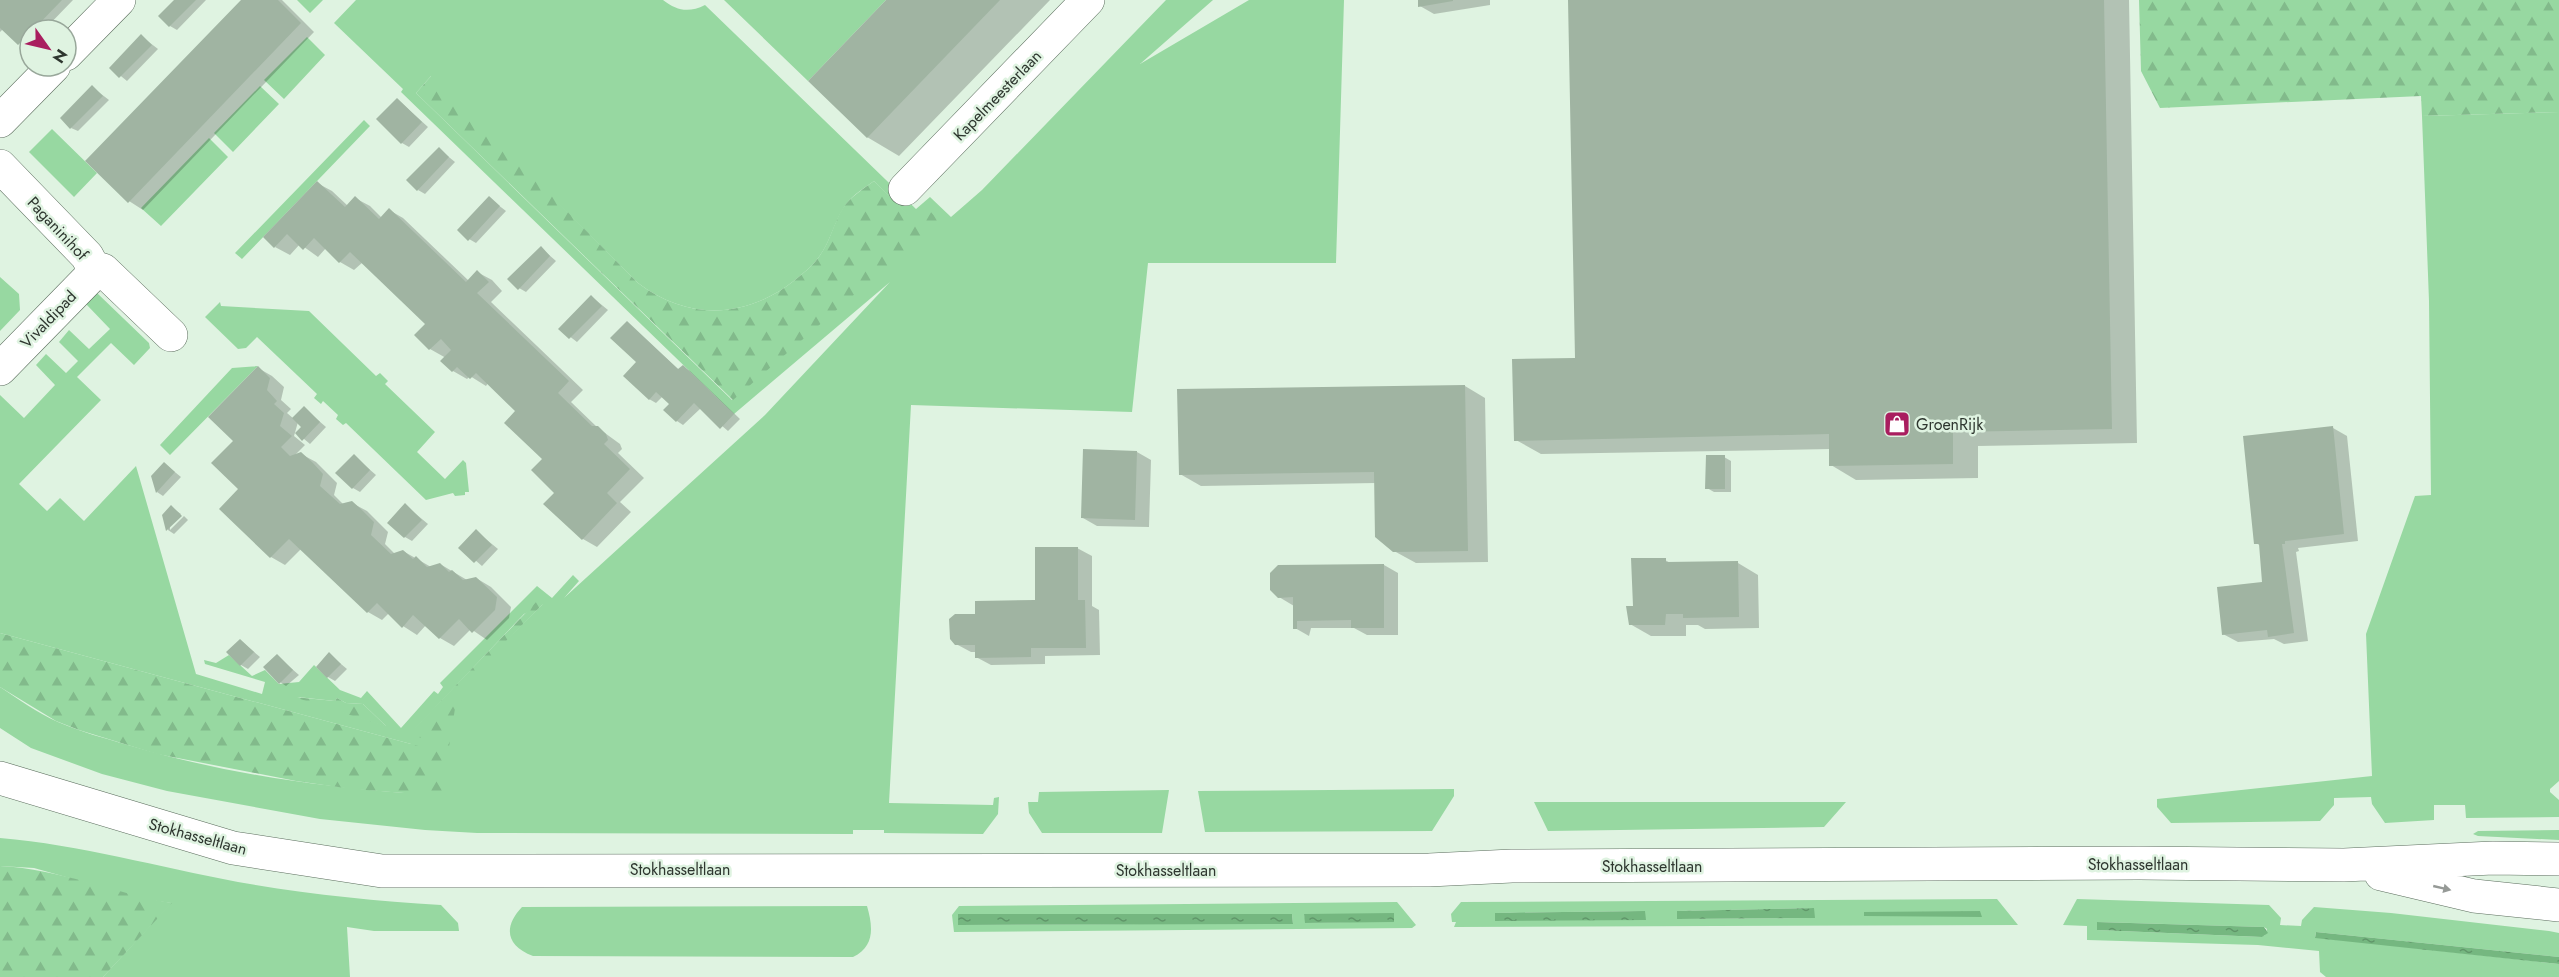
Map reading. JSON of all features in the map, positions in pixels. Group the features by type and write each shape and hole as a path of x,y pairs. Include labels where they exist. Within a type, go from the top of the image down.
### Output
{"street":[{"path":"78,42 118,0"},
{"name":"Kapelmeesterlaan","path":"905,189 1088,0"},
{"path":"0,121 42,78"},
{"name":"Paganinihof","path":"0,166 87,256 93,267 103,270 171,335"},
{"name":"Vivaldipad","path":"0,369 88,278 93,267"},
{"name":"Stokhasseltlaan","path":"0,778 233,848 382,871 1429,870 1512,866 2344,865 2493,858 2559,859"},
{"name":"Stokhasseltlaan","path":"2344,865 2474,896 2559,905"}],"green space":[{"path":"297,0 323,0 310,13"},
{"path":"356,0 663,0 678,9 688,10 705,5 916,209 930,197 951,217 982,190 1166,0 1213,0 1140,64 1249,0 1344,0 1336,263 1148,263 1132,412 911,405 889,803 993,805 994,798 999,797 998,814 983,834 884,833 884,830 853,830 853,834 477,833 320,819 167,791 102,774 31,748 0,728 0,687 58,722 93,735 162,755 265,777 405,793 411,744 0,633 0,395 24,418 55,385 36,365 46,354 66,373 78,361 59,342 69,330 89,349 110,329 86,304 97,293 149,343 150,348 134,365 111,343 77,377 101,400 19,484 47,511 60,498 84,521 136,466 196,674 262,694 265,682 205,664 204,660 216,663 229,655 252,676 265,670 279,684 299,682 314,665 340,690 361,698 367,691 401,728 434,691 438,694 443,687 440,683 537,586 552,598 573,575 579,581 564,598 765,415 890,282 734,414 401,92 403,89 334,23","holes":["431,76 638,283 677,304 697,309 737,308 776,293 813,264 826,246 846,205 874,181 917,224 732,400 416,93","543,604 410,734 524,614","297,697 335,701 337,698 346,703 363,704 386,726"]},
{"path":"724,0 886,0 808,81"},
{"path":"2139,0 2559,0 2559,112 2422,116 2421,96 2160,108 2141,71"},
{"path":"307,37 325,55 284,99 264,80"},
{"path":"432,75 638,283 677,304 697,309 737,308 776,293 813,264 826,246 846,204 874,181 917,223 930,211 939,221 733,400 416,93"},
{"path":"260,86 279,104 233,152 214,133"},
{"path":"2559,112 2559,781 2550,789 2550,792 2559,800 2559,817 2466,818 2465,805 2434,805 2434,820 2385,823 2372,804 2371,797 2334,798 2334,805 2320,821 2171,823 2157,807 2157,799 2372,776 2366,634 2415,496 2431,495 2429,301 2422,116"},
{"path":"364,120 370,126 242,259 235,253"},
{"path":"52,129 97,173 74,197 29,152"},
{"path":"209,138 228,157 161,226 141,208"},
{"path":"0,277 19,294 20,310 0,331"},
{"path":"220,302 221,306 309,311 376,376 380,373 388,381 385,384 435,432 417,452 445,479 463,460 466,463 469,492 465,492 465,495 455,496 453,493 426,500 346,423 343,425 336,419 338,415 323,401 321,404 314,398 317,394 257,337 246,348 238,349 205,317"},
{"path":"258,366 170,455 160,445 232,368"},
{"path":"538,600 543,604 458,689 449,747 409,734"},
{"path":"0,633 448,754 443,796 352,789 296,781 157,754 79,730 56,721 0,687"},
{"path":"294,697 335,701 337,698 346,703 363,704 387,727"},
{"path":"1454,789 1454,796 1432,831 1205,832 1198,791"},
{"path":"1169,790 1162,833 1042,833 1029,813 1028,802 1038,802 1039,792"},
{"path":"1534,802 1846,802 1824,827 1548,831"},
{"path":"2559,830 2559,840 2473,834 2478,831"},
{"path":"0,838 90,851 263,886 339,896 441,905 458,923 459,931 374,931 347,927 350,977 103,977 171,903 144,899 34,868 0,866"},
{"path":"0,866 65,876 172,903 103,977 0,977"},
{"path":"1997,899 2018,925 1454,927 1456,922 1452,922 1451,914 1461,902","holes":["1814,908 1814,918 1677,919 1677,911","1645,911 1495,921 1495,913"]},
{"path":"2077,899 2269,905 2281,918 2280,925 2301,926 2302,920 2314,907 2391,913 2559,933 2559,957 2316,932 2315,937 2559,964 2559,977 2326,977 2320,972 2319,951 2258,945 2087,940 2087,926 2063,925","holes":["2098,922 2264,927 2267,929 2265,935 2261,937 2097,930"]},
{"path":"1397,902 1416,925 1412,928 954,932 952,915 959,906","holes":["958,914 1292,914 1293,923 959,925","1304,914 1394,914 1394,921 1306,923"]},
{"path":"867,906 871,928 869,942 860,953 853,957 533,956 517,947 510,935 512,922 522,907"}],"water":[{"path":"1814,908 1815,918 1677,919 1677,911"},
{"path":"1645,911 1646,920 1495,921 1495,913"},
{"path":"1980,911 1982,917 1864,916 1864,912"},
{"path":"1394,913 1394,922 1305,923 1304,914"},
{"path":"958,914 1292,914 1293,924 958,925"},
{"path":"2097,922 2264,927 2268,933 2262,937 2097,930"},
{"path":"2316,932 2559,957 2559,964 2315,938"}],"building":[{"path":"0,0 62,0 45,18 18,18 18,45 0,28"},
{"path":"174,0 196,0 169,27 158,16"},
{"path":"241,0 278,0 301,23 128,203 85,161"},
{"path":"886,0 1000,0 867,138 808,81"},
{"path":"1418,0 1453,0 1453,1 1418,7"},
{"path":"1568,0 2104,0 2112,429 1953,432 1953,464 1829,466 1829,434 1514,441 1512,359 1575,358"},
{"path":"141,34 152,45 119,78 109,68"},
{"path":"92,85 103,96 70,129 60,118"},
{"path":"397,98 422,122 401,144 376,119"},
{"path":"439,147 449,157 417,191 406,180"},
{"path":"317,181 345,207 355,196 379,219 389,208 466,282 477,270 489,282 477,293 569,381 558,393 592,426 598,426 606,434 608,440 604,444 630,469 607,493 617,503 582,540 543,504 554,493 531,470 542,459 504,423 515,411 476,373 470,379 457,367 452,372 440,361 451,350 441,339 429,350 414,335 425,324 350,252 339,263 314,238 303,250 287,234 274,248 263,237"},
{"path":"489,196 500,206 468,241 457,230"},
{"path":"541,246 550,256 518,290 507,279"},
{"path":"591,295 602,306 569,339 558,329"},
{"path":"627,321 678,369 683,365 734,414 720,429 694,403 676,422 663,410 669,404 656,392 649,400 623,376 636,362 610,338"},
{"path":"258,366 270,378 267,390 277,401 274,404 284,413 280,426 292,436 281,447 290,456 301,452 313,463 323,474 320,486 340,504 352,501 363,511 374,522 371,535 391,554 403,550 413,559 416,556 427,567 440,563 449,572 452,570 463,580 476,577 497,597 495,610 472,633 459,619 439,639 413,615 402,628 377,603 367,613 289,539 270,558 219,509 238,489 211,463 233,441 208,417"},
{"path":"1465,385 1468,551 1393,552 1375,537 1374,472 1179,475 1177,389"},
{"path":"304,406 320,422 302,441 295,433 301,427 292,418"},
{"path":"2333,426 2344,534 2285,541 2285,544 2282,544 2294,633 2268,637 2267,630 2222,635 2217,587 2262,582 2259,544 2254,544 2243,436"},
{"path":"1083,449 1137,451 1135,520 1081,518"},
{"path":"354,454 370,470 352,489 335,473"},
{"path":"1706,455 1725,455 1725,489 1705,489"},
{"path":"164,462 175,472 156,493 151,476"},
{"path":"405,503 422,520 404,538 387,523"},
{"path":"171,505 182,516 166,531 162,515"},
{"path":"476,529 492,545 474,563 458,548"},
{"path":"1035,547 1078,547 1078,600 1085,600 1086,648 1031,648 1031,657 975,658 975,645 955,645 950,639 949,619 955,614 975,614 975,601 1035,600"},
{"path":"1631,558 1666,558 1666,562 1738,561 1739,617 1683,618 1683,614 1666,614 1665,625 1629,625 1626,606 1633,606"},
{"path":"1384,564 1384,628 1351,628 1351,620 1297,621 1297,629 1293,629 1293,597 1278,598 1270,590 1270,573 1278,565"},
{"path":"240,639 254,652 240,666 226,652"},
{"path":"329,652 341,664 327,678 316,667"},
{"path":"277,654 293,670 279,684 263,667"}],"place":[{"name":"GroenRijk","path":"1897,424"}]}
